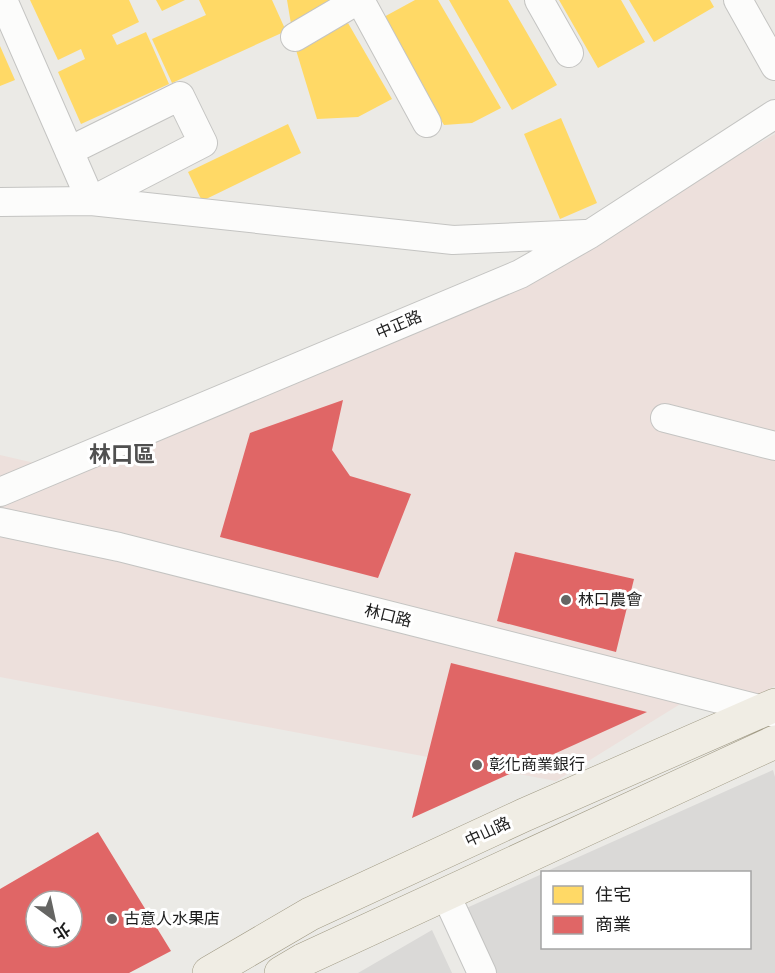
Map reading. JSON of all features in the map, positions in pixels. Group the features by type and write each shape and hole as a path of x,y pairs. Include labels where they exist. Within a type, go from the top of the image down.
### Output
{"main road":[{"name":"中山路","path":"209,973 310,914 524,815 772,709"},
{"path":"280,973 303,960 775,742"}],"street":[{"path":"3,0 91,201"},
{"path":"295,37 359,0 427,123"},
{"path":"539,0 569,53"},
{"path":"738,0 775,66"},
{"path":"69,151 180,96 203,143 91,201"},
{"name":"中正路","path":"0,492 520,274 590,234 775,114"},
{"path":"0,202 91,201 453,240 590,234"},
{"path":"665,418 775,446"},
{"name":"林口路","path":"0,522 119,548 772,709"},
{"path":"446,895 482,973"}],"shaded area":[{"path":"775,134 775,686 756,696 711,685 556,781 0,677 0,455 65,470 500,293"},
{"path":"773,770 775,777 775,973 492,973 462,910 541,874 541,949 751,949 751,871 547,871"},
{"path":"432,930 452,973 358,973"}],"building: 住宅":[{"path":"30,0 129,0 139,22 112,35 117,45 146,32 169,84 81,124 58,72 85,59 81,49 58,60"},
{"path":"156,0 185,0 162,11"},
{"path":"199,0 272,0 286,31 172,83 152,39 206,15"},
{"path":"287,0 334,0 291,24"},
{"path":"415,0 438,0 501,108 472,123 444,125 382,18"},
{"path":"449,0 508,0 557,85 512,110"},
{"path":"559,0 621,0 645,42 598,68"},
{"path":"629,0 710,0 714,7 654,42"},
{"path":"348,23 392,99 358,117 317,119 296,50"},
{"path":"0,46 15,80 0,86"},
{"path":"561,118 597,203 560,219 524,134"},
{"path":"288,124 301,153 202,201 188,172"}],"building: 商業":[{"path":"343,400 332,450 350,476 411,494 378,578 220,537 250,433"},
{"name":"林口農會","path":"515,552 634,579 616,652 497,621"},
{"name":"彰化商業銀行","path":"451,663 647,712 412,818"},
{"name":"古意人水果店","path":"98,832 171,951 129,973 0,973 0,889"}],"place":[{"name":"林口農會","path":"566,600"},
{"name":"彰化商業銀行","path":"477,765"},
{"name":"古意人水果店","path":"112,919"}],"district":[{"name":"林口區","path":"122,455"}]}
